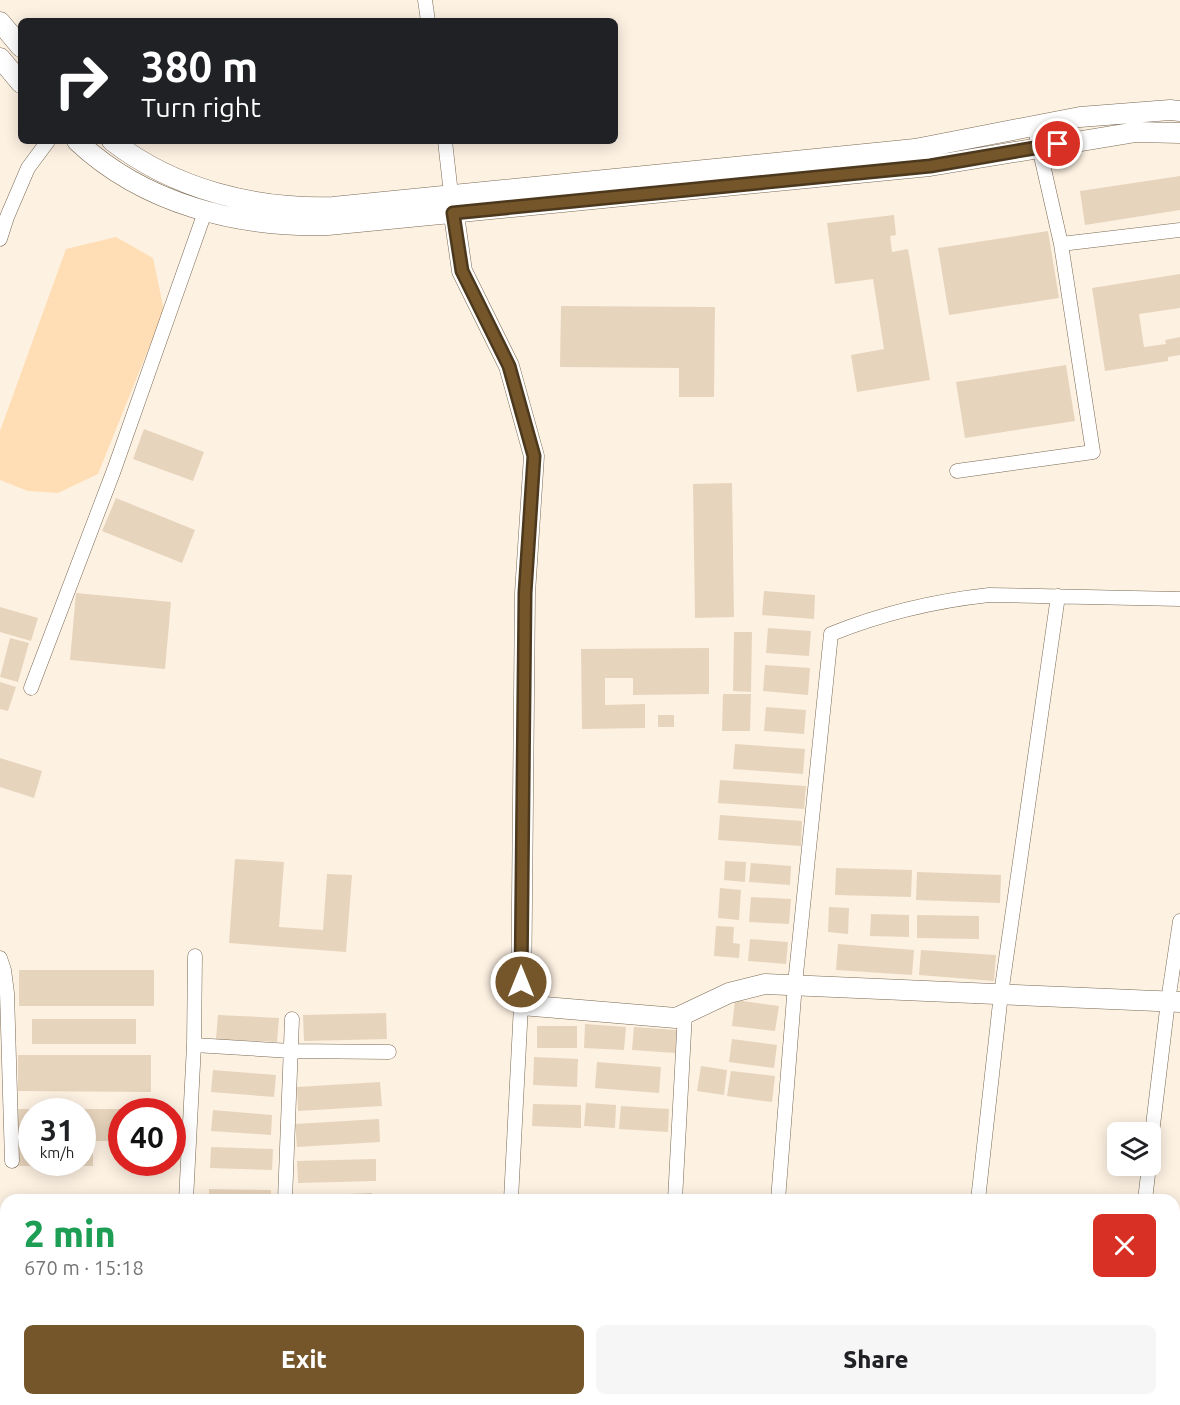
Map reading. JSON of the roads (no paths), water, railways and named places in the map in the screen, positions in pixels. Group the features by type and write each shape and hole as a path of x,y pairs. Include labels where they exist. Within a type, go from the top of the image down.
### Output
{"main road":[{"path":"0,22 18,43"},
{"path":"0,58 18,79"},
{"path":"81,144 100,160 146,188 205,212 248,221 301,226 328,225 452,203 915,149 1080,117 1180,111"},
{"path":"116,144 138,159 183,182 232,198 299,207 333,207 416,199 452,203 930,166 1136,132 1180,133"},
{"path":"452,203 462,271 509,366 534,456 525,593 521,1005 676,1018 729,993 765,984 1174,1002"}],"street":[{"path":"424,0 427,18"},
{"path":"957,471 1093,452 1061,244 1034,125"},
{"path":"0,239 3,213 28,168 46,144"},
{"path":"445,144 452,203"},
{"path":"31,688 114,470 205,212"},
{"path":"1061,244 1180,230"},
{"path":"778,1194 795,984 831,634 896,611 958,598 989,595 1180,599"},
{"path":"979,1194 1001,994 1058,596"},
{"path":"1155,1122 1174,1002 1180,921"},
{"path":"186,1194 194,1045 195,956"},
{"path":"0,958 7,993 12,1161"},
{"path":"511,1194 521,1005"},
{"path":"675,1194 685,1013"},
{"path":"285,1194 292,1019"},
{"path":"194,1045 389,1052"},
{"path":"1146,1194 1148,1176"}]}
